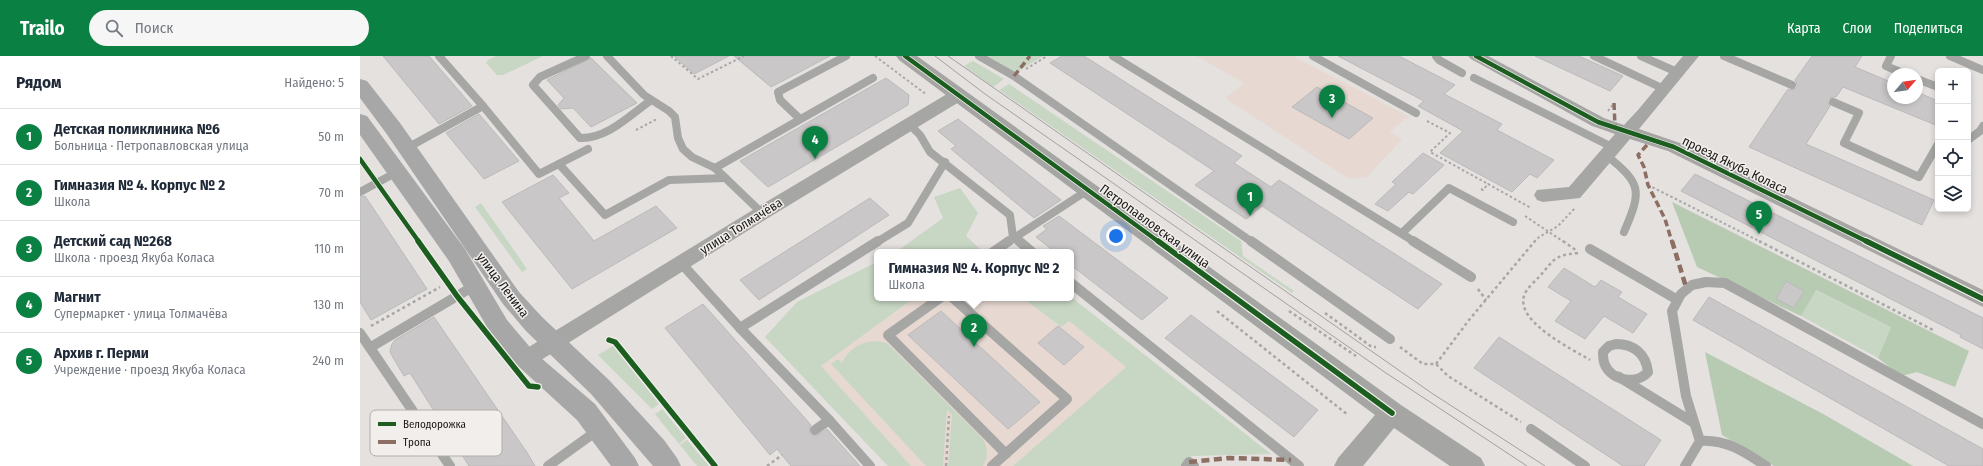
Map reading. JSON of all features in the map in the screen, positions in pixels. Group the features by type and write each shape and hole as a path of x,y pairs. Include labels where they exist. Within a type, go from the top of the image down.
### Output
{"main road":[{"name":"улица Ленина","path":"360,85 511,298 534,324 621,409 668,466"},
{"name":"улица Ленина","path":"360,120 457,255 499,327 526,360 571,397 600,430 626,466"}],"street":[{"name":"Петропавловская улица","path":"905,56 1392,413 1472,466"},
{"name":"проезд Якуба Коласа","path":"1476,56 1598,122 1674,147 1983,299"},
{"path":"1543,195 1574,193 1609,151 1628,132 1691,56"},
{"name":"улица Толмачёва","path":"526,360 762,213 958,94"},
{"path":"1347,466 1392,413"}],"lane":[{"path":"439,56 483,106 539,174 588,149"},
{"path":"586,56 540,77 532,85 580,138 586,140 600,136 650,101"},
{"path":"607,56 650,101 665,107 675,117 678,139 681,147 693,158 715,168 762,213"},
{"path":"800,119 780,100 778,92 846,56"},
{"path":"979,56 1014,76 1390,339"},
{"path":"1113,56 1471,277"},
{"path":"1313,56 1416,113"},
{"path":"1436,56 1439,60 1462,72"},
{"path":"1594,56 1664,89"},
{"path":"1641,56 1677,72"},
{"path":"1724,56 1792,84"},
{"path":"1891,56 1886,66 1891,68"},
{"path":"1950,56 1983,70"},
{"path":"715,168 873,78"},
{"path":"1474,78 1609,151 1634,181 1638,194 1637,202 1624,232"},
{"path":"1923,81 1935,86"},
{"path":"1833,102 1859,113 1844,143 1919,176 1935,149"},
{"path":"406,148 437,133 483,106"},
{"path":"909,124 920,135 930,152 1010,215 1013,237 1028,249"},
{"path":"1971,138 1980,131 1983,126"},
{"path":"740,328 908,223 944,162"},
{"path":"559,164 605,215 670,180 725,178"},
{"path":"360,192 397,172"},
{"path":"1402,233 1449,188 1513,222"},
{"path":"997,249 1013,237 1088,190"},
{"path":"1590,249 1676,299"},
{"path":"681,263 740,328 829,420 870,466"},
{"path":"1685,466 1700,441 1686,396 1672,311 1676,299 1686,287 1703,281 1725,283 1983,424"},
{"path":"413,410 365,339 474,286"},
{"path":"1074,286 1299,466"},
{"path":"936,301 888,335 1006,454"},
{"path":"956,301 1068,399 992,466"},
{"path":"1616,376 1632,381 1639,380 1648,372 1646,359 1642,353 1627,344 1612,344 1606,347 1603,352 1604,364 1616,376 1694,423"},
{"path":"815,430 829,420"},
{"path":"1531,429 1585,466"},
{"path":"548,466 600,430"},
{"path":"1700,441 1714,439 1730,444 1766,466"},
{"path":"443,456 450,466"},
{"path":"1186,466 1189,462 1194,466"}],"path":[{"path":"671,56 698,79 744,56"},
{"path":"874,56 928,96"},
{"path":"1014,76 1048,56"},
{"path":"1427,121 1450,133 1430,152 1531,208 1543,195"},
{"path":"1634,181 1648,185 1933,330"},
{"path":"1479,188 1483,190 1488,184"},
{"path":"1436,364 1469,320 1539,237 1558,226 1577,207"},
{"path":"1523,214 1579,252"},
{"path":"365,339 440,287"},
{"path":"1289,311 1356,356"},
{"path":"1322,311 1372,347 1376,347"},
{"path":"1390,339 1423,364 1436,364 1448,376 1531,429"},
{"path":"946,466 950,398"},
{"path":"766,466 782,455"}],"shaded area":[{"path":"1196,56 1293,56 1410,117 1390,132 1402,139 1367,177 1349,179 1225,98 1244,83"},
{"path":"910,301 1027,301 1060,327 1069,321 1126,367 1013,466 911,466 821,366"}],"green space":[{"path":"496,56 543,56 503,75 497,75 486,63 488,60"},
{"path":"988,56 1043,56 1015,73"},
{"path":"973,61 1004,79 993,87 964,66"},
{"path":"1009,84 1241,241 1243,256 1294,291 1292,293 999,90"},
{"path":"960,188 978,213 966,236 980,249 900,249 943,218 934,197"},
{"path":"1672,202 1969,351 1955,387 1917,372 1901,376 1878,358 1891,327 1816,290 1801,316 1697,267"},
{"path":"481,203 527,269 522,272 475,207"},
{"path":"874,264 874,301 910,301 821,366 911,466 888,466 765,337 797,302"},
{"path":"1815,290 1891,327 1878,358 1801,316"},
{"path":"1074,299 1271,454 1192,456 1181,466 1013,466 1126,367 1069,321 1061,327 1027,301 1074,301"},
{"path":"876,341 887,343 982,438 986,445 987,452 983,466 948,466 952,415 947,410 943,466 926,466 831,364 838,359 842,363 848,353 860,344"},
{"path":"613,346 659,404 652,409 598,355"},
{"path":"1705,352 1825,415 1913,466 1774,466 1722,435"},
{"path":"662,409 686,438 679,444 655,414"},
{"path":"687,440 709,466 697,466 680,445"}],"building":[{"path":"383,56 429,56 472,106 439,124"},
{"path":"674,56 729,56 694,74"},
{"path":"734,56 830,56 771,87"},
{"path":"1062,56 1084,56 1242,156 1234,163 1271,187 1279,180 1442,284 1418,309 1262,206 1246,219 1195,185 1214,171 1050,63"},
{"path":"1338,56 1399,56 1455,85 1444,94 1502,124 1497,130 1554,160 1537,178 1530,174 1512,192 1440,153 1463,131 1418,106 1424,101"},
{"path":"1535,56 1579,56 1623,76 1610,91"},
{"path":"1812,56 1862,56 1855,67 1887,80 1887,104 1923,104 1923,95 1935,100 1935,125 1843,87 1836,97 1832,97 1828,100 1830,106 1806,144 1934,200 1922,225 1749,147 1788,89 1793,90 1797,87 1795,80"},
{"path":"591,58 637,103 591,127 573,108 561,109 558,105 564,98 547,80"},
{"path":"886,78 909,95 908,105 768,187 740,161"},
{"path":"1317,87 1373,118 1349,139 1292,107"},
{"path":"479,114 519,161 484,179 446,133"},
{"path":"958,119 1061,200 1034,218 951,149 956,146 938,131"},
{"path":"1423,153 1444,165 1413,194 1409,192 1388,211 1375,204 1396,184 1392,182"},
{"path":"1695,174 1983,318 1983,349 1960,337 1961,335 1681,191"},
{"path":"553,175 569,193 559,198 594,241 656,206 677,228 572,289 502,202"},
{"path":"365,196 427,289 371,320 360,302 360,197"},
{"path":"870,198 889,215 759,300 740,280"},
{"path":"1059,216 1168,298 1142,320 1074,267 1074,249 1051,249 1036,237 1047,229 1043,226"},
{"path":"1564,268 1595,287 1601,280 1622,292 1618,297 1647,314 1633,333 1604,316 1585,339 1555,321 1571,301 1548,287"},
{"path":"1786,281 1804,291 1794,308 1776,299"},
{"path":"1709,297 1983,449 1983,466 1949,466 1693,320"},
{"path":"703,304 811,425 809,430 810,434 816,436 827,429 860,466 791,466 777,449 770,455 665,328"},
{"path":"941,311 1040,402 1008,429 908,335"},
{"path":"1191,315 1318,410 1294,437 1165,338"},
{"path":"434,317 498,410 433,410 410,373 404,376 391,354 390,351 392,344 395,340"},
{"path":"1058,326 1084,347 1064,365 1038,343"},
{"path":"1499,337 1661,440 1644,466 1623,466 1474,368"},
{"path":"502,416 535,466 469,466 463,456 502,456"}],"tram line":[{"path":"935,56 985,94 1386,373 1527,466"},
{"path":"948,56 1433,394 1545,466"}],"marked path":[{"path":"1014,76 1030,56"},
{"path":"1614,103 1615,127"},
{"path":"1647,145 1638,155 1644,167 1648,185 1665,219 1686,287"},
{"path":"1189,462 1229,458 1291,460"}],"cycle path":[{"path":"905,56 1392,413"},
{"path":"1476,56 1598,122 1674,147 1983,299"},
{"path":"360,159 457,296 529,386 538,387"},
{"path":"609,340 615,342 715,466"}],"place":[{"name":"Детский сад №268","path":"1332,118"},
{"name":"Магнит","path":"815,159"},
{"name":"Детская поликлиника №6","path":"1250,216"},
{"name":"Архив г. Перми","path":"1759,234"},
{"name":"Гимназия № 4. Корпус № 2","path":"974,347"}]}
